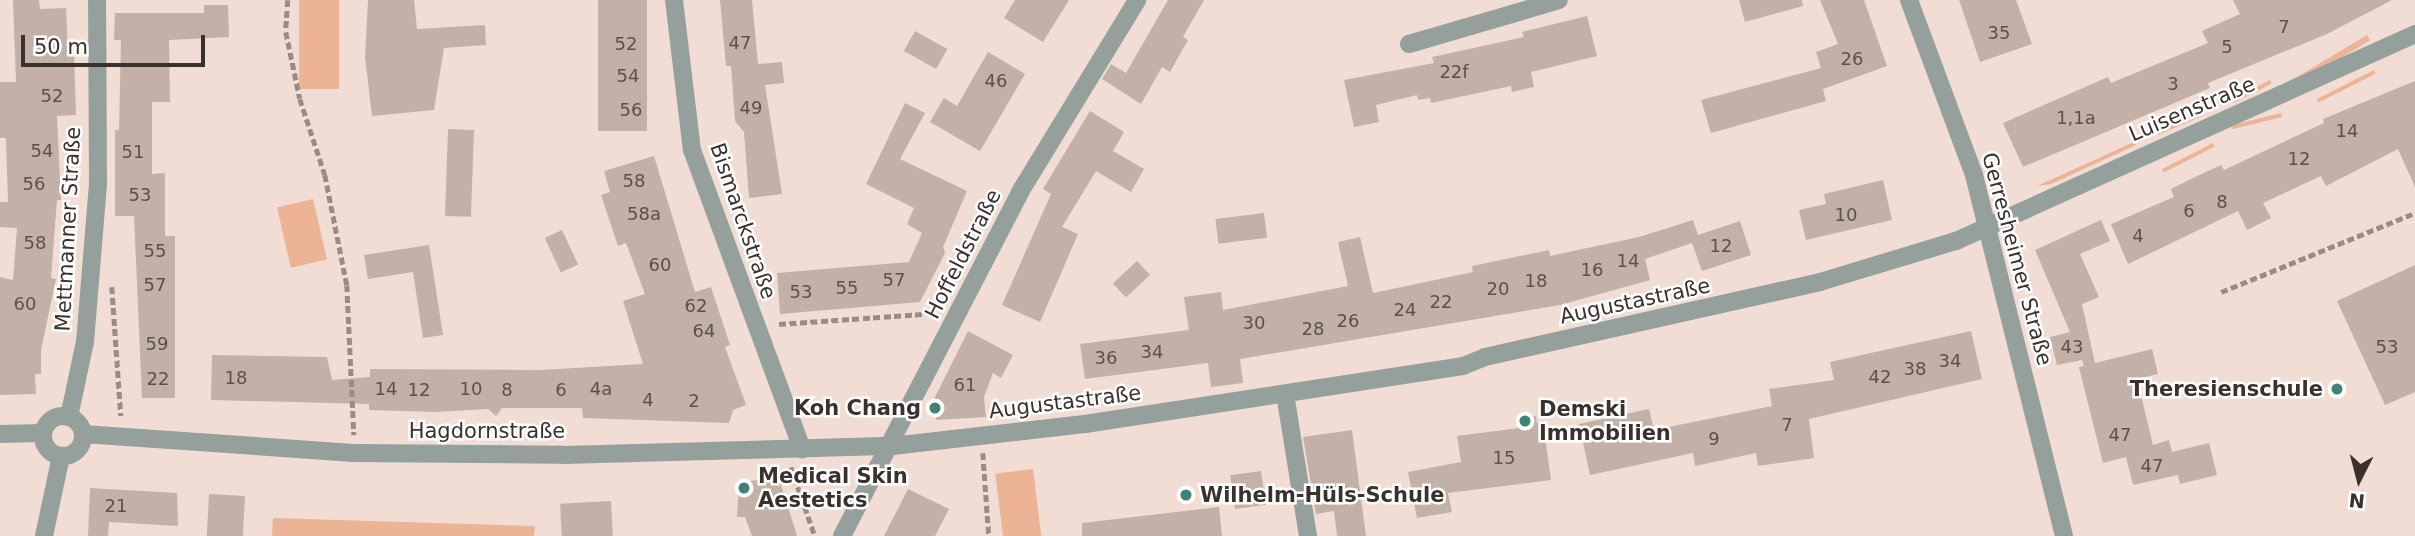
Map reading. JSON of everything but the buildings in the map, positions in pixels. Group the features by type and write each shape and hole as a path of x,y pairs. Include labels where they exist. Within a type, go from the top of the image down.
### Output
{"street":[{"name":"Mettmanner Straße","path":"69,417 85,342 98,183 97,0"},
{"name":"Bismarckstraße","path":"674,0 692,150 793,450"},
{"name":"Hoffeldstraße","path":"842,536 892,446 1020,192 1136,0"},
{"path":"1409,44 1559,0"},
{"name":"Gerresheimer Straße","path":"1909,0 1974,174 2064,536"},
{"name":"Luisenstraße","path":"1989,228 2415,34"},
{"name":"Augustastraße","path":"892,446 1285,394 1463,366 1485,357 1820,282 1989,228"},
{"path":"1285,394 1308,536"},
{"path":"69,417 83,434 77,450 61,456 45,446 43,433 52,418 69,417"},
{"path":"0,434 43,433"},
{"name":"Hagdornstraße","path":"83,434 353,453 793,450 892,446"},
{"path":"44,536 61,456"}],"path":[{"path":"288,0 286,32 300,99 325,175 348,285 354,430"},
{"path":"2221,292 2415,213"},
{"path":"112,281 121,416"},
{"path":"779,324 923,314"},
{"path":"793,450 815,536"},
{"path":"983,457 989,536"}],"shaded area":[{"path":"299,0 339,0 339,89 299,89"},
{"path":"2367,35 2370,40 2292,87 2289,82"},
{"path":"2374,70 2376,74 2319,103 2317,99"},
{"path":"2270,80 2272,84 2234,103 2232,100"},
{"path":"2200,112 2202,116 2158,135 2157,132"},
{"path":"2281,113 2282,117 2232,129 2232,125"},
{"path":"2134,142 2136,145 2051,184 2037,186"},
{"path":"2213,143 2215,147 2164,172 2162,169"},
{"path":"313,199 327,259 291,268 277,207"},
{"path":"1033,469 1041,536 1003,536 995,474"},
{"path":"273,518 535,526 534,536 272,536"}],"place":[{"name":"Theresienschule","path":"2337,389"},
{"name":"Koh Chang","path":"935,408"},
{"name":"Demski Immobilien","path":"1525,421"},
{"name":"Medical Skin Aestetics","path":"744,488"},
{"name":"Wilhelm-Hüls-Schule","path":"1186,495"}]}
